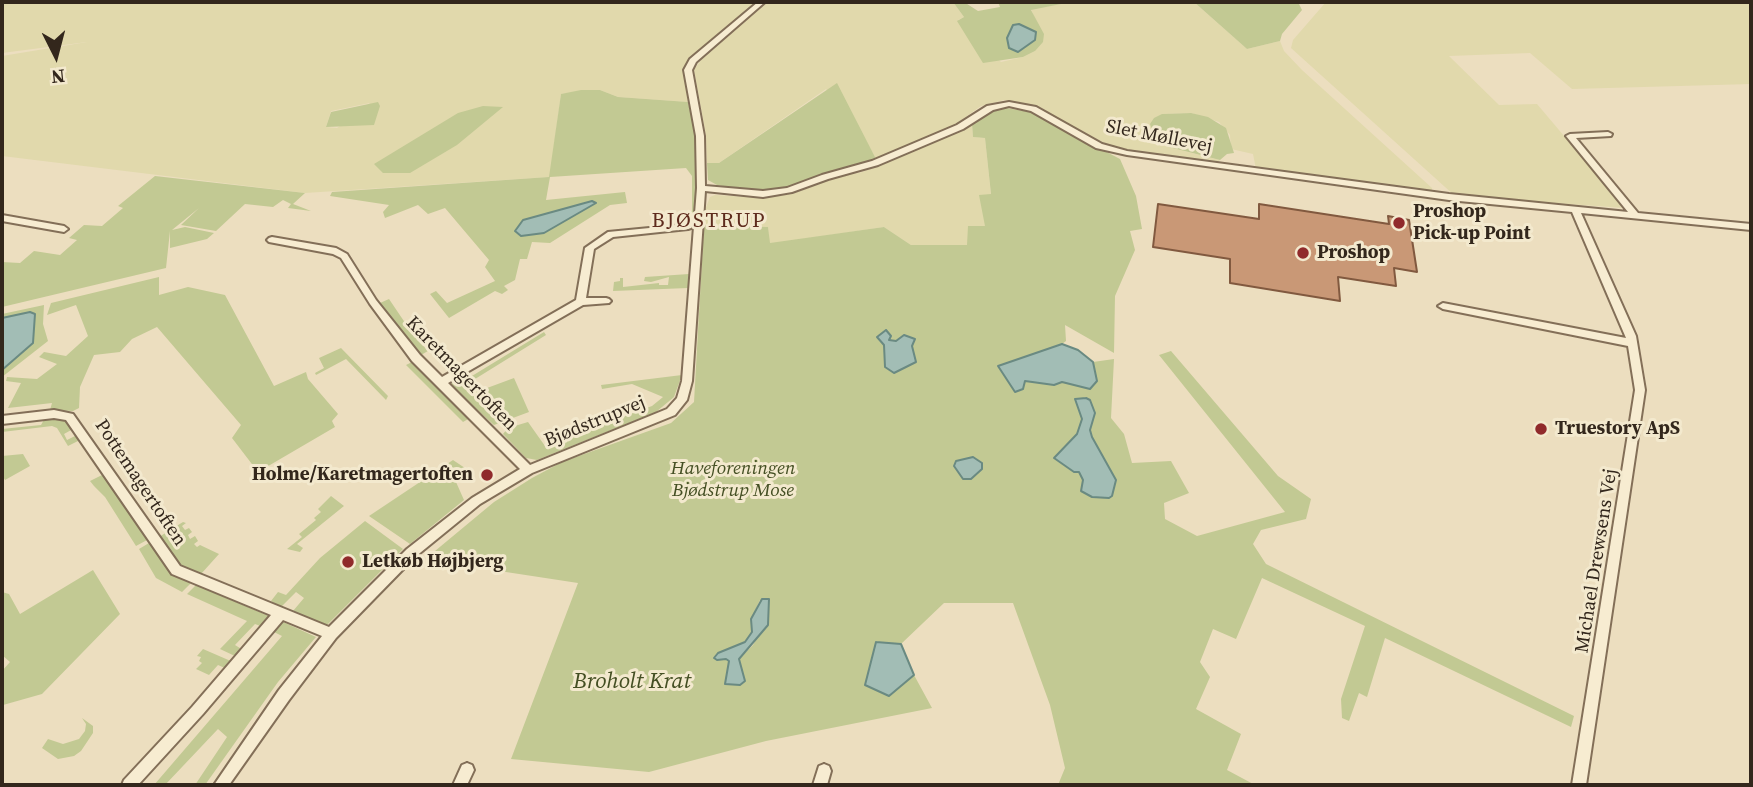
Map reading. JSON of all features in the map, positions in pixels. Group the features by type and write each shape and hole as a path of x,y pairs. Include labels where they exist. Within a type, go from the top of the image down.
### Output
{"street":[{"name":"Bjødstrupvej","path":"221,785 331,634 411,553 476,501 528,470 671,412 682,400 687,381 701,188 700,136 688,70 693,61 762,2"},
{"name":"Slet Møllevej","path":"701,188 763,194 789,190 875,163 960,127 990,107 1009,104 1033,109 1100,146 1127,153 1449,197 1751,227"},
{"path":"1608,134 1570,136 1635,215"},
{"name":"Michael Drewsens Vej","path":"1575,209 1620,307 1633,343 1640,390 1579,785"},
{"path":"2,218 64,229"},
{"path":"581,302 590,248 611,234 688,226"},
{"name":"Karetmagertoften","path":"272,240 336,251 344,256 389,324 416,358 528,470"},
{"path":"440,383 581,302 606,300"},
{"path":"1443,306 1633,343"},
{"name":"Pottemagertoften","path":"2,420 54,414 69,416 176,570 331,634"},
{"path":"129,785 280,614"},
{"path":"460,785 467,770"}],"shaded area":[{"path":"2,2 757,2 698,51 683,68 688,102 618,97 600,90 561,94 550,177 305,193 2,156 2,56 87,42 2,53","holes":["370,103 337,128 326,127 331,111"]},
{"path":"768,2 953,2 964,17 958,20 1001,62 1035,51 1038,27 1031,9 1060,2 1194,2 1247,49 1280,41 1284,51 1302,70 1432,188 1432,193 1256,169 1253,154 1231,149 1230,135 1219,122 1191,113 1162,114 1184,151 1220,160 1216,163 1112,147 1037,107 1004,100 981,106 953,126 876,159 866,141 826,89 719,163 707,163 706,135 694,70 701,60"},
{"path":"1326,2 1751,2 1751,84 1572,89 1530,53 1449,56 1499,105 1537,104 1625,208 1455,196 1291,48 1293,40"},
{"path":"972,124 973,137 985,138 991,195 985,226 968,245 911,245 884,227 769,244 768,227 704,225 705,210 710,197 715,195 765,198 795,193 841,175 859,173 882,165"}],"green space":[{"path":"953,2 964,2 978,11 1000,7 998,2 1061,4 1031,10 1044,34 1043,42 1035,51 1023,57 983,63 957,21 964,17"},
{"path":"1194,2 1298,2 1302,10 1282,34 1280,41 1247,49"},
{"path":"837,83 876,159 824,173 790,186 772,189 746,190 717,185 708,180 707,163 719,163"},
{"path":"600,90 618,97 688,102 695,134 699,179 696,224 684,223 686,220 680,216 671,219 671,216 692,211 692,176 686,168 550,177 546,200 625,192 627,203 610,205 550,243 532,242 527,259 520,259 515,280 504,286 508,290 502,294 495,291 449,318 430,294 436,291 447,303 495,281 485,267 489,260 445,208 428,214 418,205 385,218 383,212 389,205 330,196 332,192 549,177 561,94"},
{"path":"378,102 380,106 374,125 326,127 331,112"},
{"path":"483,106 503,107 457,145 410,173 383,173 374,164 458,113"},
{"path":"1006,108 1030,112 1120,159 1136,196 1142,229 1130,231 1135,250 1115,296 1114,353 1065,325 1066,341 1062,344 999,366 1025,381 1053,385 1061,382 1090,389 1097,381 1093,362 1114,359 1111,418 1124,434 1132,463 1171,461 1189,493 1164,503 1165,519 1197,536 1285,512 1159,355 1171,351 1278,476 1311,499 1306,519 1261,530 1253,544 1266,564 1574,716 1571,727 1385,638 1367,697 1359,693 1349,721 1342,718 1341,699 1365,626 1262,578 1236,639 1213,629 1200,662 1210,677 1196,709 1241,734 1227,770 1255,785 1058,785 1065,768 1050,705 1013,603 944,603 901,644 876,642 889,696 914,675 932,708 766,741 649,772 511,759 578,583 447,563 429,556 494,502 532,478 562,462 671,423 694,402 704,225 768,227 770,243 884,227 911,245 967,245 968,226 985,226 979,195 991,194 985,138 973,137 972,124 996,110","holes":["1095,413 1090,430 1092,437 1116,480 1109,498 1081,491 1083,480 1079,471 1055,458 1077,434 1082,419","760,600 761,630 753,645 739,659 745,681 729,661 718,653 745,642 752,632 751,619"]},
{"path":"1191,113 1208,117 1226,128 1234,153 1227,154 1220,160 1169,147 1155,137 1150,124 1154,118 1162,114"},
{"path":"155,176 305,193 293,204 311,211 288,208 291,204 283,200 273,207 245,204 216,231 181,225 199,208 172,230 185,227 214,233 207,239 170,248 170,231 166,268 2,307 2,262 20,263 34,251 60,255 77,240 69,238 84,225 102,226 123,208 118,206"},
{"path":"689,274 688,288 613,291 614,282 620,281 620,278 623,278 623,287 659,283 668,285 669,277 651,282 644,281 645,277"},
{"path":"159,277 159,295 188,287 225,295 274,386 306,372 308,379 338,414 332,421 335,427 258,472 232,438 241,425 157,327 132,339 120,352 94,355 80,387 79,408 73,411 50,410 52,403 8,408 21,383 6,381 7,377 37,379 57,364 39,357 44,352 66,356 88,336 76,305 47,315 51,303"},
{"path":"389,299 414,336 428,351 421,355 416,351 388,318 380,303"},
{"path":"44,305 43,324 48,341 2,377 2,370 33,343 35,314 30,312 2,318 2,314"},
{"path":"544,332 546,335 467,384 479,391 514,378 529,412 494,425 450,385 458,378 467,379"},
{"path":"341,348 388,396 386,400 346,359 316,375 315,373 324,368 319,358"},
{"path":"412,362 470,418 463,422 406,365"},
{"path":"682,375 674,397 656,412 537,460 526,458 503,434 508,428 528,422 545,446 652,406 663,397 632,384 602,389 601,385"},
{"path":"45,418 66,421 73,429 64,434 67,440 77,435 80,440 68,446 57,428 52,426 2,432 2,429 41,425"},
{"path":"23,454 30,466 5,480 2,475 2,456"},
{"path":"453,460 468,470 456,482 464,500 410,544 369,516"},
{"path":"102,475 147,540 136,546 105,497 90,481"},
{"path":"331,496 344,506 297,544 303,548 300,552 287,549 302,537 299,534 316,520 314,518 321,512 318,509"},
{"path":"365,521 403,549 327,625 293,611 304,598 296,592 281,607 271,601 278,592 286,595 320,558"},
{"path":"183,522 186,523 182,526 185,530 189,528 192,532 188,535 190,539 195,536 198,541 194,544 197,547 200,545 219,554 201,574 181,565 159,537"},
{"path":"149,543 173,575 191,583 182,592 156,578 139,549"},
{"path":"93,570 120,614 42,694 3,705 2,671 10,662 2,655 2,592 9,594 20,614"},
{"path":"196,585 271,617 263,627 255,624 235,645 243,650 237,657 220,649 247,621 187,594"},
{"path":"281,621 316,637 278,682 205,785 195,785 227,737 218,729 165,785 154,785 282,636 272,631"},
{"path":"203,649 233,662 227,669 218,665 209,675 196,669 202,663 199,661 201,657 197,656"},
{"path":"82,718 93,726 93,733 81,751 74,756 58,759 42,748 48,739 63,744 79,739 86,724"}],"water":[{"path":"1019,24 1036,32 1035,40 1018,52 1009,48 1007,38 1013,25"},
{"path":"592,201 596,203 544,233 521,236 515,231 523,220"},
{"path":"30,312 35,314 33,343 2,370 2,318"},
{"path":"886,330 891,336 889,340 896,341 904,335 915,339 912,346 916,362 894,373 885,367 884,345 877,337"},
{"path":"1062,344 1078,350 1093,362 1097,381 1090,389 1062,382 1054,385 1025,381 1023,389 1015,392 998,366"},
{"path":"1075,399 1090,400 1095,413 1090,430 1092,437 1116,480 1109,498 1092,497 1081,491 1083,480 1079,472 1074,472 1054,458 1077,434 1082,419"},
{"path":"973,457 982,463 982,469 971,479 963,479 954,466 956,461"},
{"path":"762,599 769,599 768,625 739,659 745,681 740,685 725,684 729,661 714,658 718,653 745,642 752,632 751,619"},
{"path":"876,642 901,644 914,675 889,696 865,685"}],"building":[{"name":"Proshop","path":"1158,204 1259,219 1259,204 1389,224 1388,216 1409,220 1417,272 1394,268 1396,286 1338,277 1340,301 1230,283 1230,259 1153,247"}],"place":[{"name":"Proshop Pick-up Point","path":"1399,223"},
{"name":"Proshop","path":"1303,253"},
{"name":"Truestory ApS","path":"1541,429"},
{"name":"Holme/Karetmagertoften","path":"487,475"},
{"name":"Letkøb Højbjerg","path":"348,562"}],"district":[{"name":"BJØSTRUP","path":"709,222"}],"park label":[{"name":"Haveforeningen Bjødstrup Mose","path":"733,480"},
{"name":"Broholt Krat","path":"632,682"}]}
